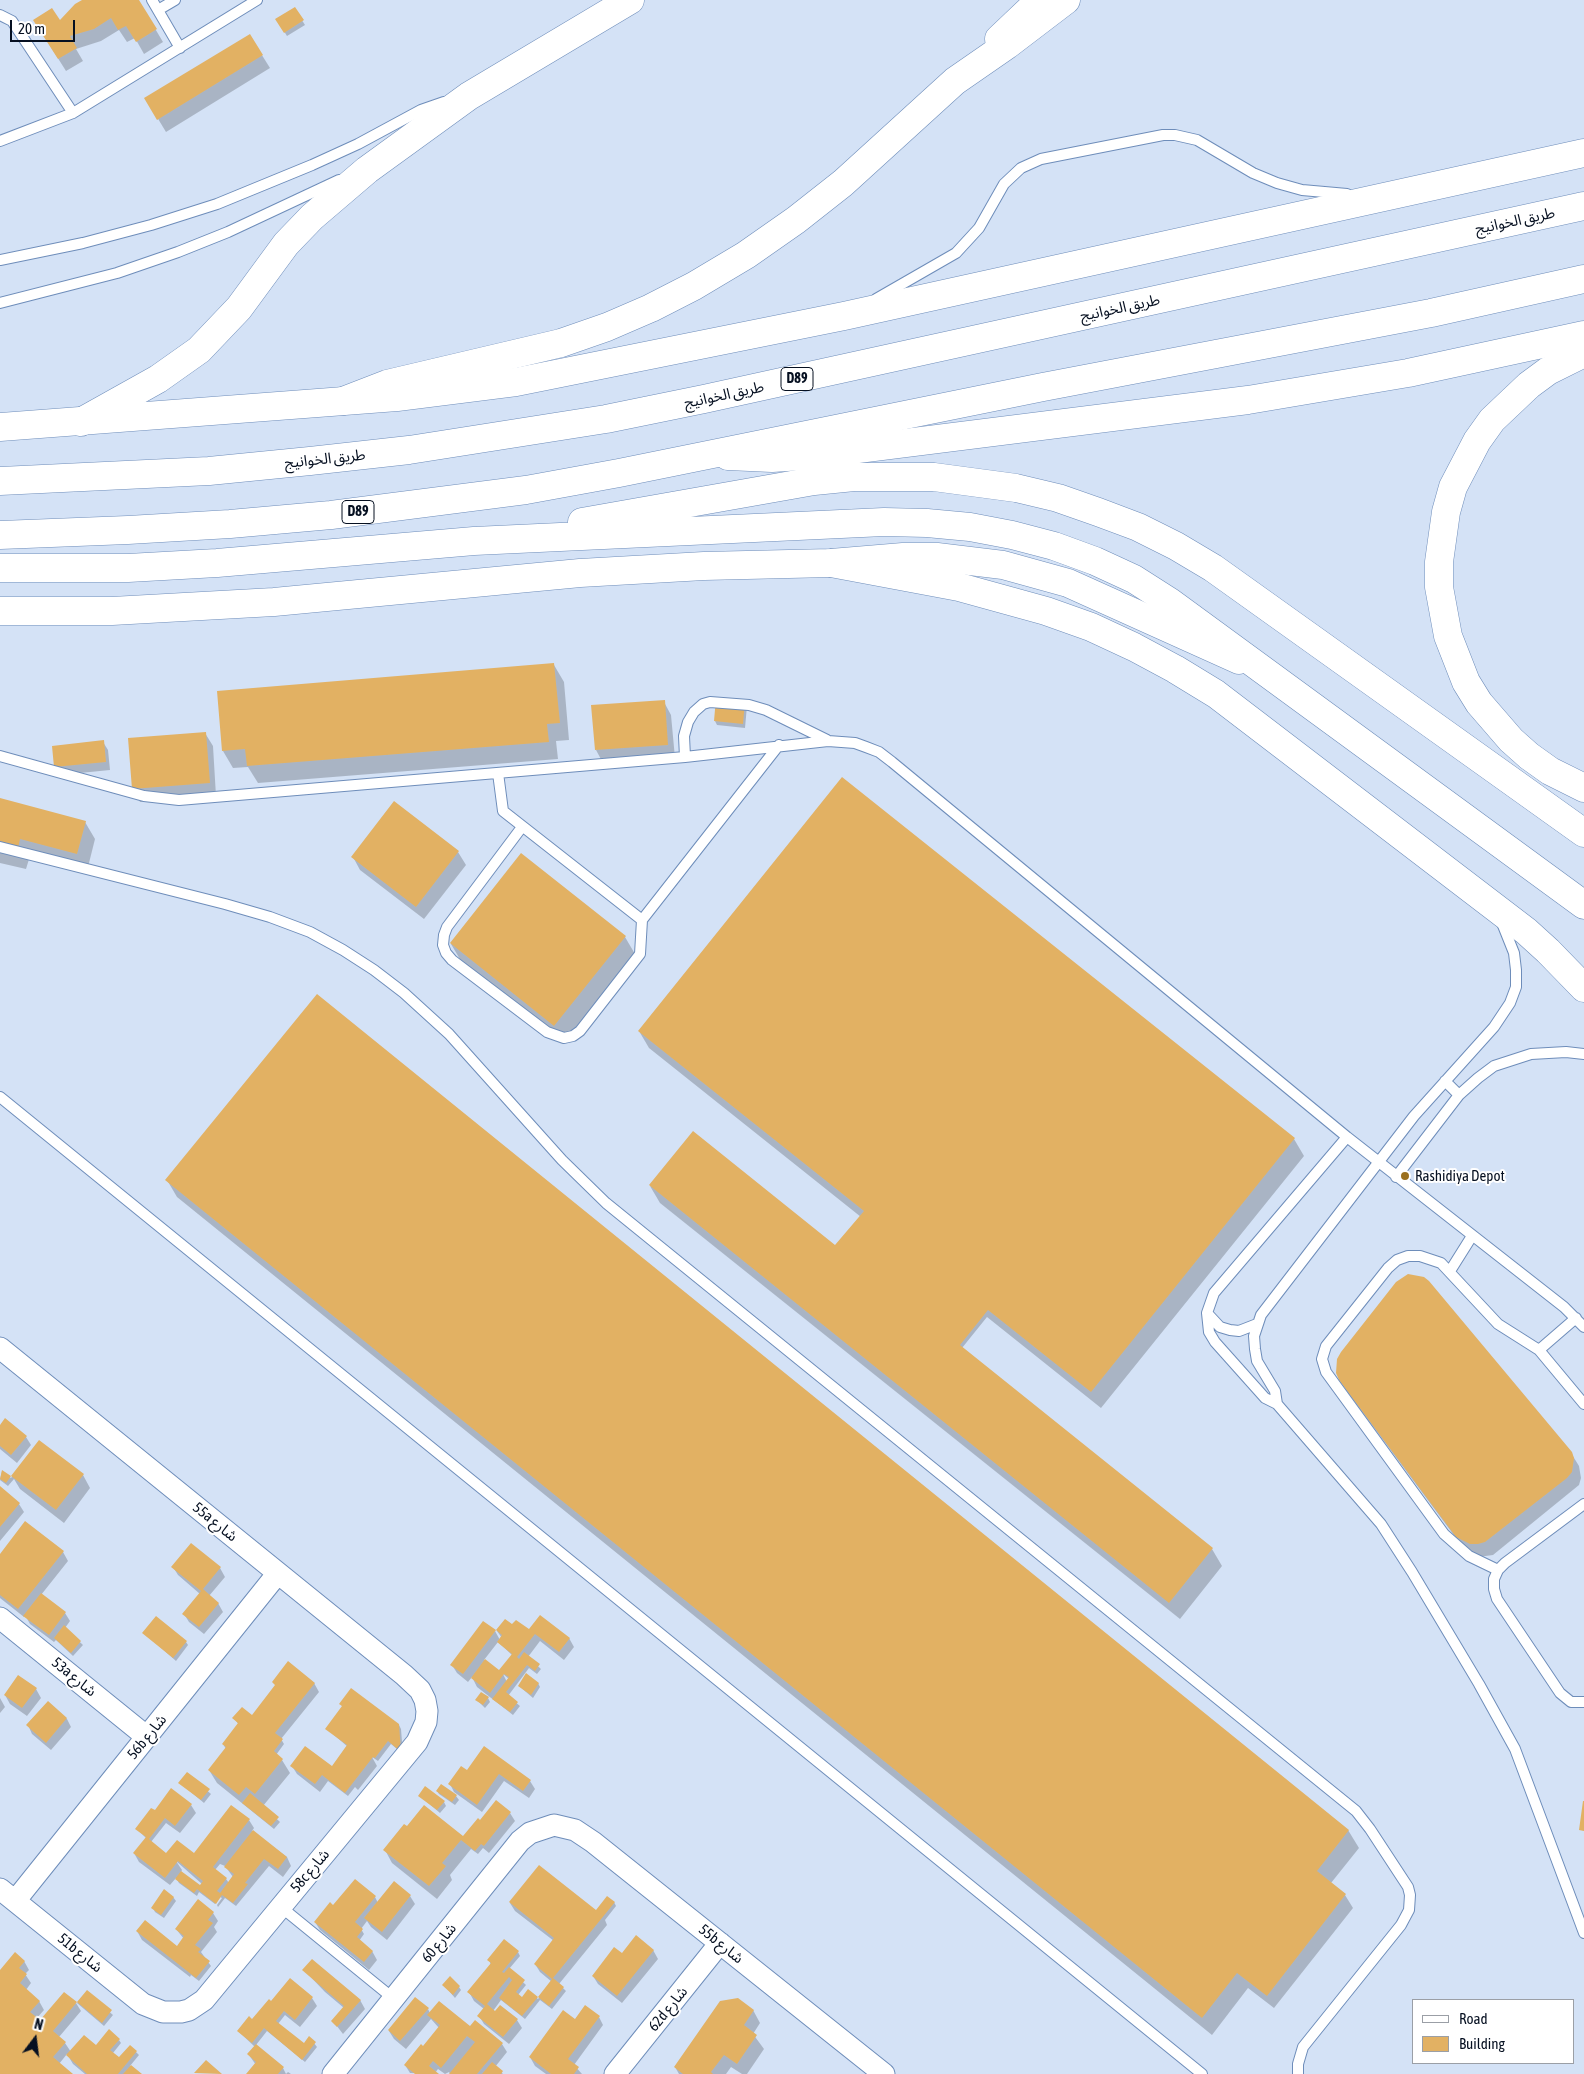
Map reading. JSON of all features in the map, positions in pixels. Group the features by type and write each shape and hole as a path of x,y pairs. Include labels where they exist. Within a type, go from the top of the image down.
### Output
{"main road":[{"path":"81,422 158,379 199,350 239,308 286,244 312,217 396,148 469,96 630,0"},
{"path":"343,401 387,384 561,343 607,328 694,286 746,255 796,220 843,182 955,81 1040,0"},
{"path":"955,81 1007,46 1066,0"},
{"path":"0,427 452,392 516,382 844,316 1584,153"},
{"name":"طريق الخوانيج","path":"0,481 200,471 310,461 419,448 606,419 1584,206"},
{"name":"D89","path":"0,535 128,530 331,515 526,490 1033,389 1431,313 1584,279"},
{"path":"711,454 749,457 802,456 1248,400 1408,373 1584,335"},
{"path":"1584,353 1548,371 1529,385 1492,420 1477,441 1454,487 1446,512 1439,562 1441,604 1448,636 1466,682 1479,702 1505,734 1529,756 1550,771 1584,788"},
{"path":"474,541 814,480 854,477 934,477 1016,488 1058,498 1138,527 1176,546 1213,568 1584,833"},
{"path":"0,568 128,568 474,541 884,522 970,527 1012,535 1054,546 1095,561 1134,579 1170,602 1581,903"},
{"path":"0,611 112,611 274,602 580,573 903,557 937,557 1003,565 1036,573 1098,596 1268,674"},
{"path":"831,562 959,587 1046,611 1091,627 1175,669 1216,694 1526,931 1584,988"}],"street":[{"name":"55a شارع","path":"0,1348 404,1675 420,1690 425,1700"},
{"name":"56b شارع","path":"8,1895 147,1737 278,1573"},
{"name":"53a شارع","path":"0,1618 147,1737"},
{"name":"58c شارع","path":"163,2012 172,2013 189,2010 204,2000 417,1742 426,1722 425,1700"},
{"name":"55b شارع","path":"554,1825 564,1826 584,1835 884,2074"},
{"name":"شارع 60","path":"333,2074 520,1841 530,1832 541,1827 554,1825"},
{"name":"51b شارع","path":"8,1895 134,1997 148,2006 163,2012"},
{"name":"62d شارع","path":"615,2074 720,1943"}],"lane":[{"path":"152,0 180,48"},
{"path":"158,10 176,0"},
{"path":"0,141 73,113 257,0"},
{"path":"0,15 12,22 73,113"},
{"path":"0,260 83,243 151,225 217,204 274,182 358,144 421,110 448,100 469,96"},
{"path":"844,316 956,252 979,228 1004,184 1021,168 1041,159 1175,134 1207,145 1253,173 1302,190 1339,194 1402,193"},
{"path":"0,303 118,273 178,252 314,193 396,148"},
{"path":"685,757 684,736 688,722 694,712 703,704 710,702 749,705 766,710 828,741"},
{"path":"0,756 144,796 163,799 189,799 685,757 828,741 854,743 866,747 879,752 892,762 1346,1138 1576,1318 1584,1327"},
{"path":"522,827 448,927 444,935 443,945 446,953 452,960 547,1032 564,1038 573,1036 580,1030 640,954 642,920 779,745"},
{"path":"498,773 503,811 642,920"},
{"path":"0,847 270,917 310,932 374,970 404,992 449,1034 562,1160 606,1203 1356,1811 1408,1887 1410,1895 1408,1910 1401,1925 1303,2048 1298,2064 1298,2074"},
{"path":"1277,1404 1275,1390 1257,1361 1254,1349 1257,1324 1268,1305 1414,1116 1494,1027 1510,1003 1516,987 1514,953 1509,936 1490,907 1477,895"},
{"path":"1396,1176 1459,1095 1489,1070 1514,1059 1549,1052 1584,1054"},
{"path":"1445,1081 1459,1095"},
{"path":"0,1097 1202,2074"},
{"path":"1346,1138 1214,1293 1207,1313 1209,1332 1215,1342 1265,1398 1277,1404 1381,1524 1442,1620 1515,1749 1584,1932"},
{"path":"1450,1271 1472,1236"},
{"path":"1498,1570 1469,1556 1455,1546 1444,1534 1326,1372 1323,1366 1323,1352 1326,1346 1388,1268 1397,1260 1408,1256 1420,1256 1441,1263 1498,1324 1539,1350 1584,1404"},
{"path":"1207,1313 1220,1327 1230,1330 1239,1331 1257,1324"},
{"path":"1539,1350 1576,1318"},
{"path":"1584,1504 1498,1570 1494,1579 1497,1599 1560,1693 1572,1702 1584,1702"},
{"path":"281,1907 394,1999"}],"building":[{"path":"82,0 139,0 157,29 136,42 126,26 118,30 111,18 94,29 70,36 77,48 58,59 33,20 52,8 60,20 75,4"},
{"path":"295,7 304,20 284,33 275,19"},
{"path":"250,34 263,55 157,120 144,98"},
{"path":"554,663 560,723 547,724 549,742 247,766 245,749 222,751 217,691"},
{"path":"716,698 745,701 743,724 714,721"},
{"path":"665,700 668,745 595,750 591,705"},
{"path":"206,732 210,783 132,789 128,738"},
{"path":"104,740 106,762 54,767 52,746"},
{"path":"842,777 1295,1138 1091,1392 988,1310 960,1345 1213,1548 1169,1603 649,1185 693,1131 835,1245 864,1211 638,1031"},
{"path":"0,798 86,821 77,854 20,839 17,853 0,848"},
{"path":"394,801 459,851 416,907 351,857"},
{"path":"521,853 626,936 554,1026 450,943"},
{"path":"317,994 1349,1830 1317,1871 1346,1894 1267,1996 1237,1973 1202,2018 165,1180"},
{"path":"1408,1274 1424,1277 1429,1281 1572,1452 1574,1458 1572,1472 1567,1478 1485,1542 1478,1544 1470,1544 1456,1537 1339,1380 1336,1373 1337,1359 1341,1352 1396,1282"},
{"path":"5,1418 27,1436 11,1455 0,1446 0,1425"},
{"path":"39,1440 84,1474 56,1510 11,1476"},
{"path":"2,1470 11,1476 6,1483 0,1479"},
{"path":"0,1486 20,1503 0,1527"},
{"path":"25,1521 64,1551 18,1609 0,1595 0,1554"},
{"path":"191,1543 221,1567 203,1589 219,1603 199,1627 182,1614 201,1591 171,1567"},
{"path":"41,1593 66,1612 49,1635 23,1616"},
{"path":"540,1615 570,1638 559,1652 535,1634 517,1657 519,1659 524,1652 540,1664 535,1671 527,1665 506,1692 518,1702 510,1712 492,1699 509,1677 504,1674 490,1693 471,1678 485,1659 499,1670 512,1654 497,1642 502,1635 496,1630 505,1619 512,1624 516,1620 529,1629"},
{"path":"156,1616 187,1641 173,1658 142,1633"},
{"path":"483,1621 496,1630 463,1674 450,1665"},
{"path":"64,1625 81,1641 71,1653 54,1638"},
{"path":"288,1661 315,1683 275,1733 283,1739 274,1751 283,1759 255,1794 246,1787 239,1795 208,1770 226,1747 222,1744 238,1723 232,1718 242,1707 252,1715 275,1685 272,1682"},
{"path":"526,1673 539,1683 531,1695 518,1686"},
{"path":"18,1675 37,1688 22,1708 4,1695"},
{"path":"351,1688 399,1724 401,1752 388,1741 345,1793 322,1775 315,1784 290,1766 305,1746 332,1766 347,1745 325,1729 342,1706 339,1704"},
{"path":"481,1692 489,1697 483,1705 475,1700"},
{"path":"48,1701 67,1718 46,1743 26,1725"},
{"path":"484,1746 531,1780 523,1791 499,1774 477,1805 448,1784 461,1766 467,1770"},
{"path":"187,1772 210,1789 201,1800 178,1783"},
{"path":"441,1784 457,1795 452,1802 436,1791"},
{"path":"425,1786 445,1801 437,1810 418,1796"},
{"path":"171,1788 192,1804 175,1826 165,1818 149,1839 166,1853 177,1840 194,1853 231,1805 250,1819 213,1867 227,1878 217,1891 220,1893 234,1874 224,1867 253,1830 287,1857 278,1869 264,1859 245,1883 248,1884 233,1903 222,1895 216,1904 197,1889 194,1893 175,1879 181,1871 200,1885 203,1881 178,1861 165,1878 133,1853 146,1837 135,1829 151,1808 155,1810"},
{"path":"250,1793 279,1817 271,1826 242,1803"},
{"path":"496,1800 511,1812 484,1846 481,1844 475,1851 461,1840 442,1863 446,1866 429,1886 383,1850 404,1824 407,1826 424,1805 463,1836 478,1818 480,1820"},
{"path":"1584,1801 1584,1831 1579,1830"},
{"path":"539,1865 596,1910 607,1896 615,1902 553,1978 564,1987 549,2006 538,1997 552,1979 534,1964 554,1938 509,1902"},
{"path":"355,1879 376,1896 355,1922 363,1929 357,1937 373,1951 364,1962 314,1922 330,1902 333,1905"},
{"path":"394,1881 411,1895 382,1932 364,1918"},
{"path":"164,1889 174,1897 161,1915 151,1908"},
{"path":"198,1899 214,1912 208,1920 213,1923 195,1945 201,1949 198,1952 210,1961 196,1978 136,1931 145,1920 177,1946 184,1936 175,1929"},
{"path":"636,1935 654,1950 617,1996 592,1976 614,1947 622,1953"},
{"path":"504,1939 519,1951 502,1972 504,1973 509,1967 525,1980 516,1992 522,1997 528,1989 538,1997 522,2016 499,1998 512,1980 509,1977 487,2004 495,2011 500,2005 518,2019 503,2037 477,2016 485,2006 467,1992 491,1963 487,1960"},
{"path":"15,1952 25,1961 19,1968 27,1974 20,1983 40,2001 30,2012 40,2020 64,1992 77,2002 53,2031 66,2042 53,2057 73,2074 0,2074 0,1970"},
{"path":"312,1959 361,2000 337,2027 331,2021 344,2006 302,1970"},
{"path":"450,1976 460,1986 453,1995 442,1985"},
{"path":"290,1978 313,1997 295,2020 284,2011 276,2021 304,2043 309,2036 316,2042 302,2060 264,2028 252,2043 237,2031 249,2016 252,2019 269,1999 271,2001"},
{"path":"87,1990 112,2010 102,2023 77,2002"},
{"path":"415,1997 429,2008 400,2041 388,2030"},
{"path":"738,1998 754,2010 744,2025 757,2035 737,2064 724,2055 711,2072 713,2074 683,2074 674,2067 720,2001"},
{"path":"439,2001 470,2026 475,2020 503,2043 477,2074 449,2074 475,2042 467,2036 441,2068 433,2061 429,2066 439,2074 415,2074 404,2065 440,2025 427,2015"},
{"path":"585,2005 600,2016 568,2059 579,2067 574,2074 551,2074 529,2057 563,2010 575,2019"},
{"path":"109,2029 120,2039 110,2050 119,2057 130,2045 137,2051 118,2074 87,2074 66,2055 84,2035 96,2045"},
{"path":"256,2044 284,2067 278,2074 246,2074 256,2062 247,2054"},
{"path":"206,2060 222,2074 194,2073"},
{"path":"492,2062 503,2071 501,2074 482,2074"},
{"path":"131,2065 142,2074 123,2074"}],"place":[{"name":"Rashidiya Depot","path":"1405,1176"}]}
